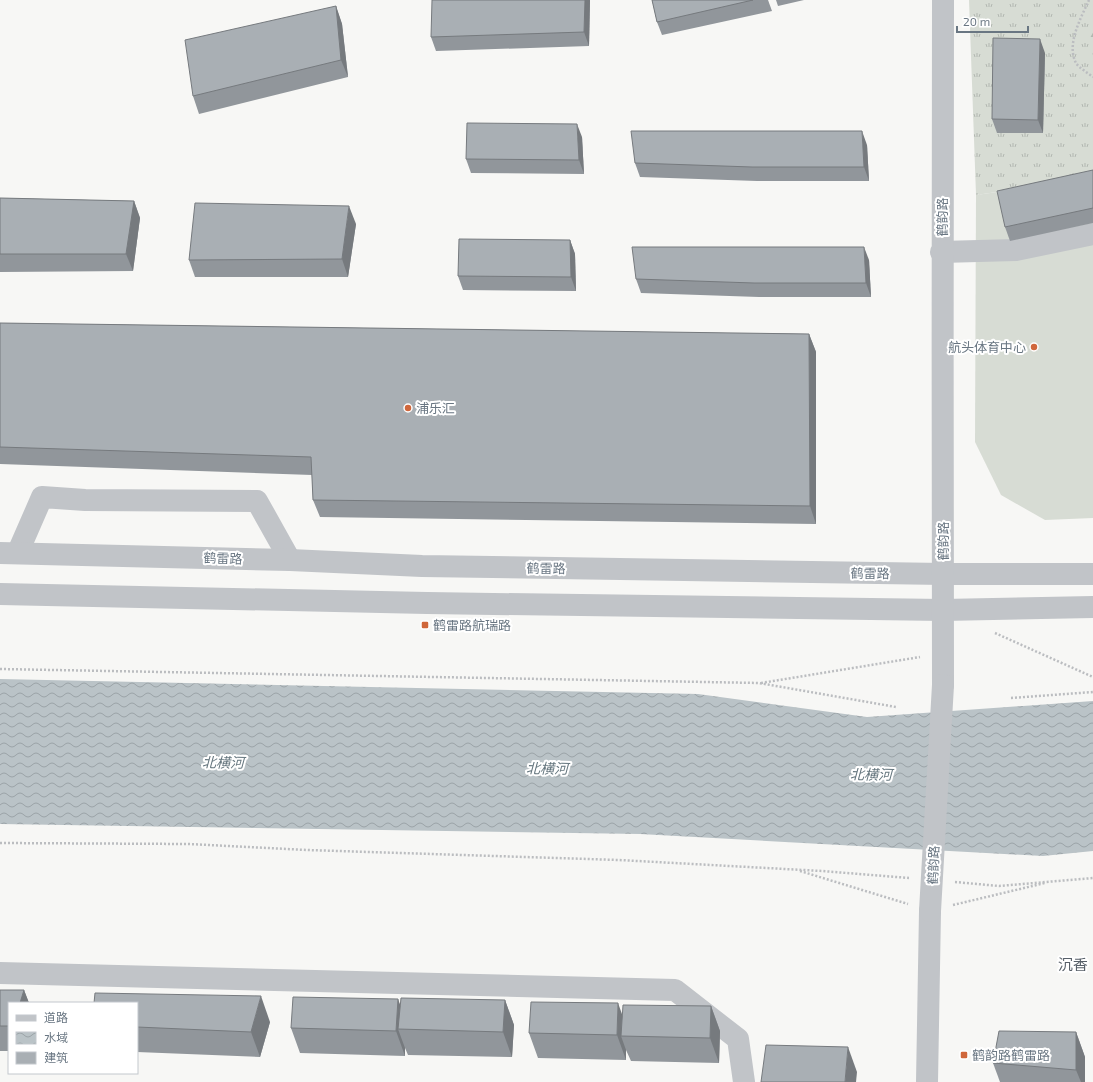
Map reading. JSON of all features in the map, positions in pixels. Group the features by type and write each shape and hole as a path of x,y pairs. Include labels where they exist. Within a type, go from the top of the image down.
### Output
{"street":[{"name":"鹤韵路","path":"927,1082 930,911 943,685 944,574 941,252 943,0"},
{"path":"941,252 1016,250 1093,234"},
{"path":"9,552 42,497 85,500 257,501 290,560"},
{"name":"鹤雷路","path":"9,552 290,560 422,566 944,574 1093,574"},
{"path":"0,594 419,603 943,610 1093,607"},
{"path":"0,973 675,990 738,1038 744,1082"}],"path":[{"path":"1089,0 1078,26 1072,48 1076,64 1093,76"},
{"path":"993,632 1093,677"},
{"path":"759,683 943,654"},
{"path":"0,669 759,683 896,707"},
{"path":"1011,698 1093,692"},
{"path":"0,843 189,844 314,850 619,860 796,869 914,878"},
{"path":"796,869 930,911 1054,881"},
{"path":"953,882 999,886 1093,878"}],"green space":[{"path":"969,0 1093,0 1093,178 976,195"},
{"path":"1093,17 1093,55 1088,31"},
{"name":"航头体育中心","path":"1093,178 1093,518 1045,520 1001,495 975,442 976,195"}],"water":[{"name":"北横河","path":"0,679 698,694 867,717 1093,701 1093,851 1043,856 640,834 0,824"}],"building":[{"path":"432,0 585,0 584,32 431,37"},
{"path":"652,0 753,0 657,22"},
{"path":"336,6 341,60 193,96 185,40"},
{"path":"993,38 1040,39 1038,120 992,119"},
{"path":"467,123 577,124 579,160 466,159"},
{"path":"631,131 862,131 864,167 752,167 635,163"},
{"path":"1093,170 1093,208 1005,227 997,191"},
{"path":"0,198 134,201 126,254 0,254"},
{"path":"195,203 349,206 342,259 189,260"},
{"path":"459,239 570,240 571,277 458,276"},
{"path":"632,247 864,247 866,283 754,283 636,279"},
{"name":"浦乐汇","path":"0,323 809,334 810,506 313,500 311,457 0,447"},
{"path":"0,990 24,990 20,1002 8,1002 8,1026 0,1026"},
{"path":"95,993 261,996 251,1032 138,1027 138,1002 94,1002"},
{"path":"293,997 398,999 396,1031 291,1028"},
{"path":"401,998 505,1000 503,1032 398,1029"},
{"path":"531,1002 618,1003 617,1035 529,1033"},
{"path":"623,1005 711,1006 710,1038 621,1036"},
{"path":"999,1031 1076,1032 1076,1070 993,1063"},
{"path":"766,1045 848,1047 845,1082 761,1082"}],"place":[{"name":"航头体育中心","path":"1034,347"},
{"name":"浦乐汇","path":"408,408"},
{"name":"鹤雷路航瑞路","path":"425,625"},
{"name":"鹤韵路鹤雷路","path":"964,1055"}],"district":[{"name":"沉香","path":"1073,964"}]}
